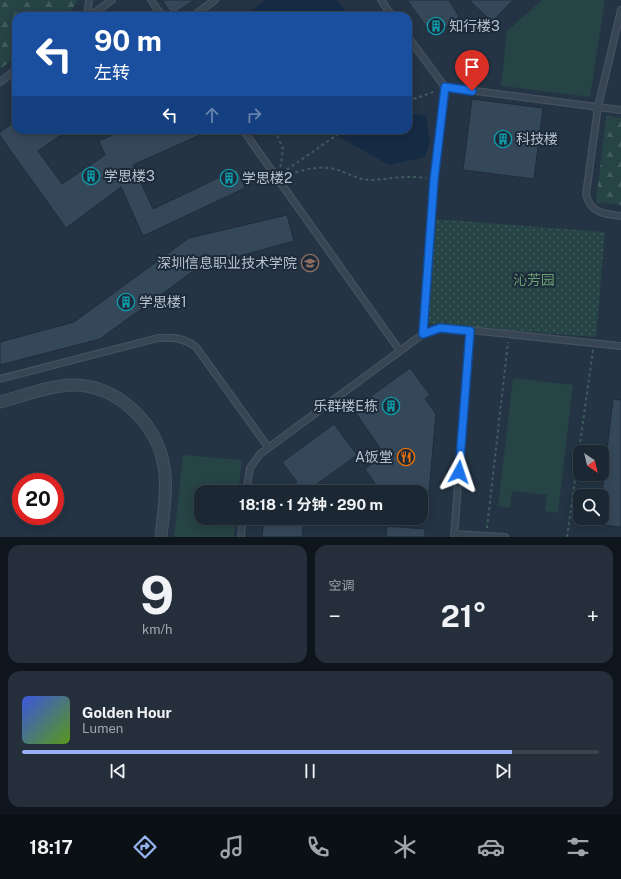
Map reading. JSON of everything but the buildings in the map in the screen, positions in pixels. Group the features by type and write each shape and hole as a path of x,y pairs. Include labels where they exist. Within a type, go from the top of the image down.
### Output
{"street":[{"path":"0,402 50,388 77,385 89,386 105,391 120,399 133,409 155,438 162,453 166,489 161,537"}],"lane":[{"path":"88,12 89,0"},
{"path":"94,12 112,0"},
{"path":"151,0 159,12"},
{"path":"198,12 215,0"},
{"path":"381,0 389,12"},
{"path":"621,10 598,107 586,194 588,201 597,211 603,214 621,216"},
{"path":"412,42 445,87 434,180 423,334"},
{"path":"0,82 12,73"},
{"path":"445,87 621,110"},
{"path":"246,134 400,351"},
{"path":"246,485 247,477 254,460 268,447 423,334 440,328 621,346"},
{"path":"470,331 454,536 505,537"},
{"path":"0,378 158,338 178,338 187,341 199,351 268,447"},
{"path":"241,537 242,525"}],"path":[{"path":"412,99 445,87"},
{"path":"276,134 282,149 281,163 277,177"},
{"path":"277,177 338,134"},
{"path":"277,177 308,169 330,168 356,178 370,180 415,176 434,180"},
{"path":"486,536 509,335"},
{"path":"567,537 594,343"}],"green space":[{"path":"0,0 78,0 70,12 12,12 12,60 0,69"},
{"path":"542,0 605,0 590,97 501,86 507,31"},
{"path":"606,116 621,118 621,205 596,202"},
{"name":"沁芳园","path":"436,219 605,232 596,337 427,324"},
{"path":"513,378 573,385 558,513 545,511 547,495 512,491 510,508 498,506"},
{"path":"183,455 242,460 239,485 194,485 194,525 235,525 234,537 174,537"}],"water":[{"path":"265,0 336,0 346,12 250,12"},
{"path":"412,114 426,115 430,143 425,157 389,165 334,134 412,134"}],"place":[{"name":"知行楼3","path":"436,26"},
{"name":"科技楼","path":"503,139"},
{"name":"学思楼3","path":"91,176"},
{"name":"学思楼2","path":"229,178"},
{"name":"深圳信息职业技术学院","path":"310,263"},
{"name":"学思楼1","path":"126,302"},
{"name":"乐群楼E栋","path":"391,406"},
{"name":"A饭堂","path":"406,457"}],"route":[{"path":"459,472 470,331 440,328 423,334 434,180 445,87 472,91"}]}
